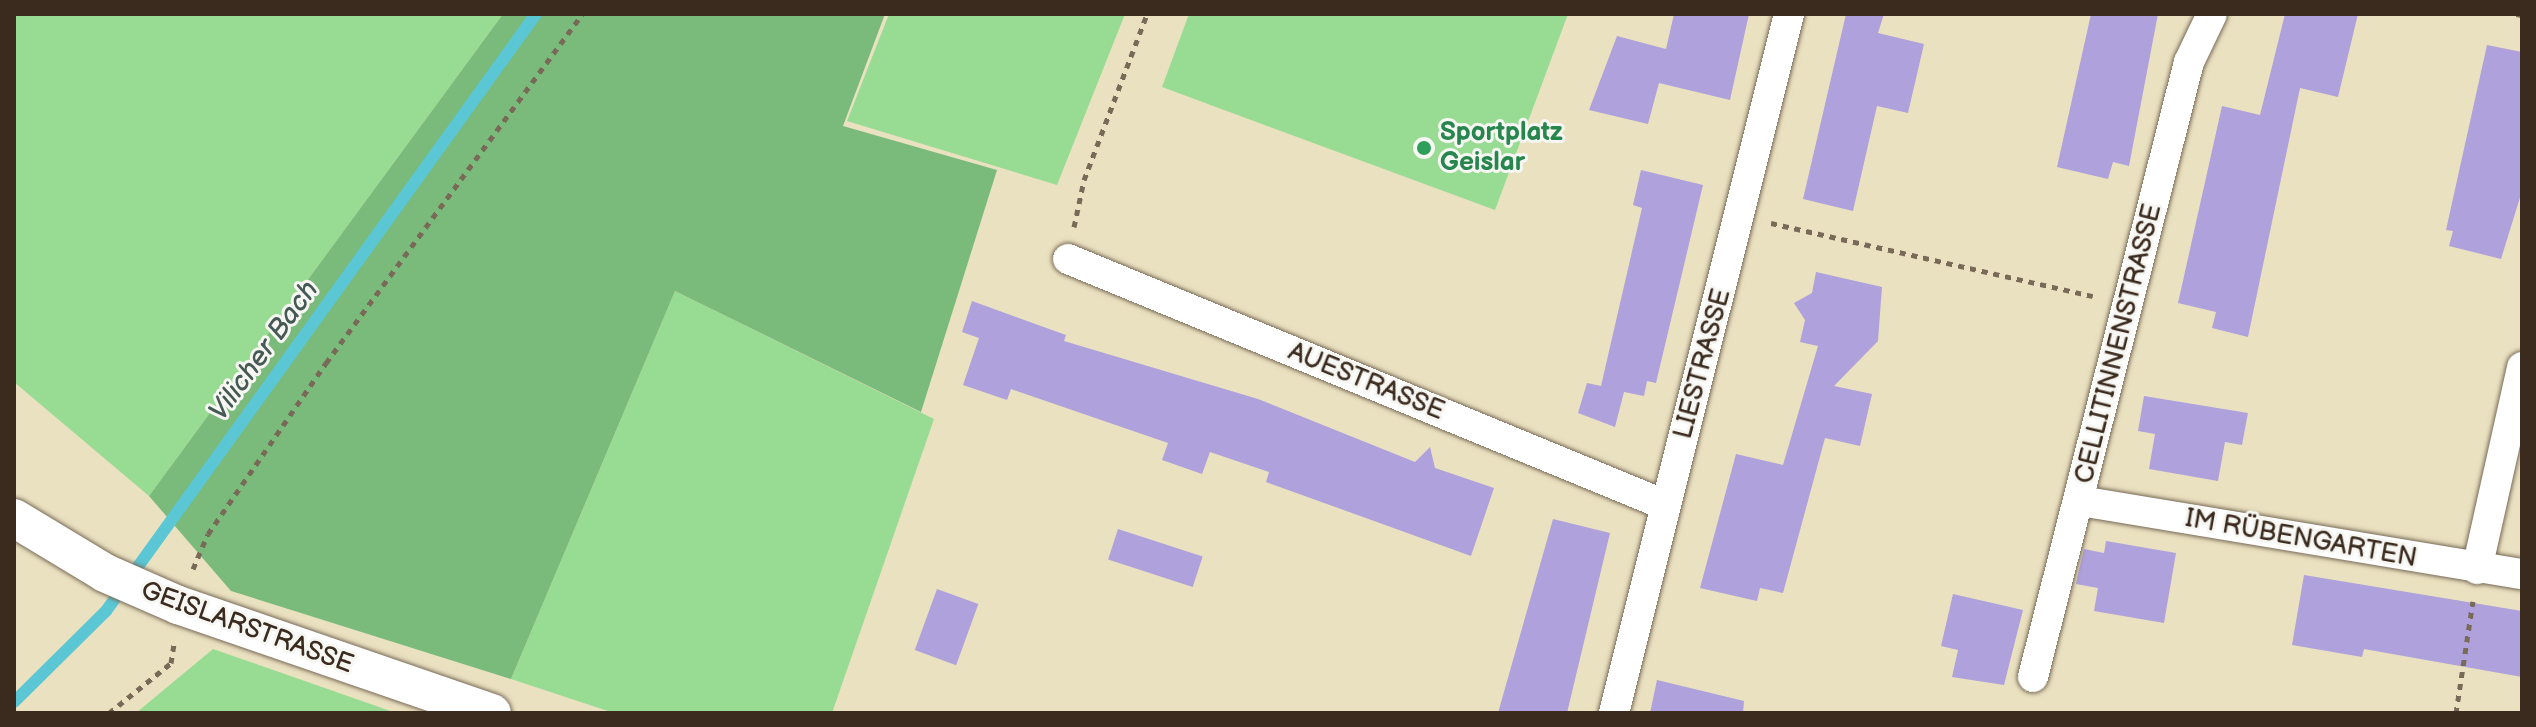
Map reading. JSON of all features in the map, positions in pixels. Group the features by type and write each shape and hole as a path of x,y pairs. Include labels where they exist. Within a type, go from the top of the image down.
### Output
{"street":[{"name":"LIESTRASSE","path":"1614,713 1665,505 1743,217 1789,14"},
{"name":"CELLITINNENSTRASSE","path":"2033,677 2189,62 2212,14"},
{"name":"AUESTRASSE","path":"1068,259 1665,505"},
{"path":"2477,569 2522,367"},
{"name":"IM RÜBENGARTEN","path":"2080,501 2522,574"},
{"name":"GEISLARSTRASSE","path":"14,518 105,573 170,602 492,713"}],"path":[{"path":"109,713 171,663 170,602 225,510 582,14"},
{"path":"1068,259 1084,180 1147,14"},
{"path":"2516,14 2522,15"},
{"path":"1743,217 2130,304"},
{"path":"2456,713 2477,569"}],"green space":[{"path":"14,14 503,14 149,496 14,382"},
{"path":"503,14 885,14 843,126 997,170 921,412 675,291 511,679 231,591 149,496"},
{"path":"889,14 1125,14 1057,185 847,121"},
{"name":"Sportplatz Geislar","path":"1189,14 1568,14 1495,210 1162,87"},
{"path":"675,291 934,419 832,713 614,713 511,679"},
{"path":"213,649 396,713 136,713"}],"building":[{"path":"1674,14 1749,14 1730,100 1659,83 1648,124 1589,110 1617,36 1666,49"},
{"path":"1846,14 1884,14 1878,33 1924,44 1908,113 1877,106 1853,211 1803,199"},
{"path":"2091,14 2158,14 2129,166 2113,162 2108,179 2057,167"},
{"path":"2285,14 2358,14 2338,97 2300,88 2248,337 2212,328 2216,312 2178,303 2222,106 2260,115"},
{"path":"2487,45 2522,52 2522,191 2501,259 2449,246 2453,231 2446,230"},
{"path":"1641,170 1703,185 1656,383 1647,381 1644,396 1624,392 1615,427 1578,413 1587,383 1601,386 1642,208 1633,205"},
{"path":"1816,272 1882,287 1878,341 1834,386 1872,394 1860,446 1825,438 1783,593 1760,588 1757,601 1700,588 1736,454 1783,465 1818,346 1800,342 1805,320 1794,303 1812,293"},
{"path":"972,301 1066,335 1064,341 1258,399 1415,462 1430,447 1435,468 1494,488 1471,556 1266,482 1269,472 1210,452 1202,474 1162,460 1168,443 1011,389 1007,400 963,385 979,338 962,332"},
{"path":"2144,396 2248,413 2242,445 2225,442 2218,481 2149,469 2155,434 2138,431"},
{"path":"1553,519 1610,533 1567,713 1498,713"},
{"path":"1118,529 1203,557 1193,587 1108,559"},
{"path":"2106,541 2176,553 2164,623 2094,611 2098,588 2076,584 2084,549 2104,553"},
{"path":"2304,575 2522,611 2522,677 2364,649 2362,657 2292,645"},
{"path":"937,589 978,604 956,665 915,650"},
{"path":"1953,594 2023,610 2004,685 1952,677 1958,650 1941,646"},
{"path":"1657,680 1744,701 1743,713 1650,713"}],"waterway":[{"name":"Vilicher Bach","path":"14,702 106,611 536,14"}],"place":[{"name":"Sportplatz Geislar","path":"1424,148"}]}
